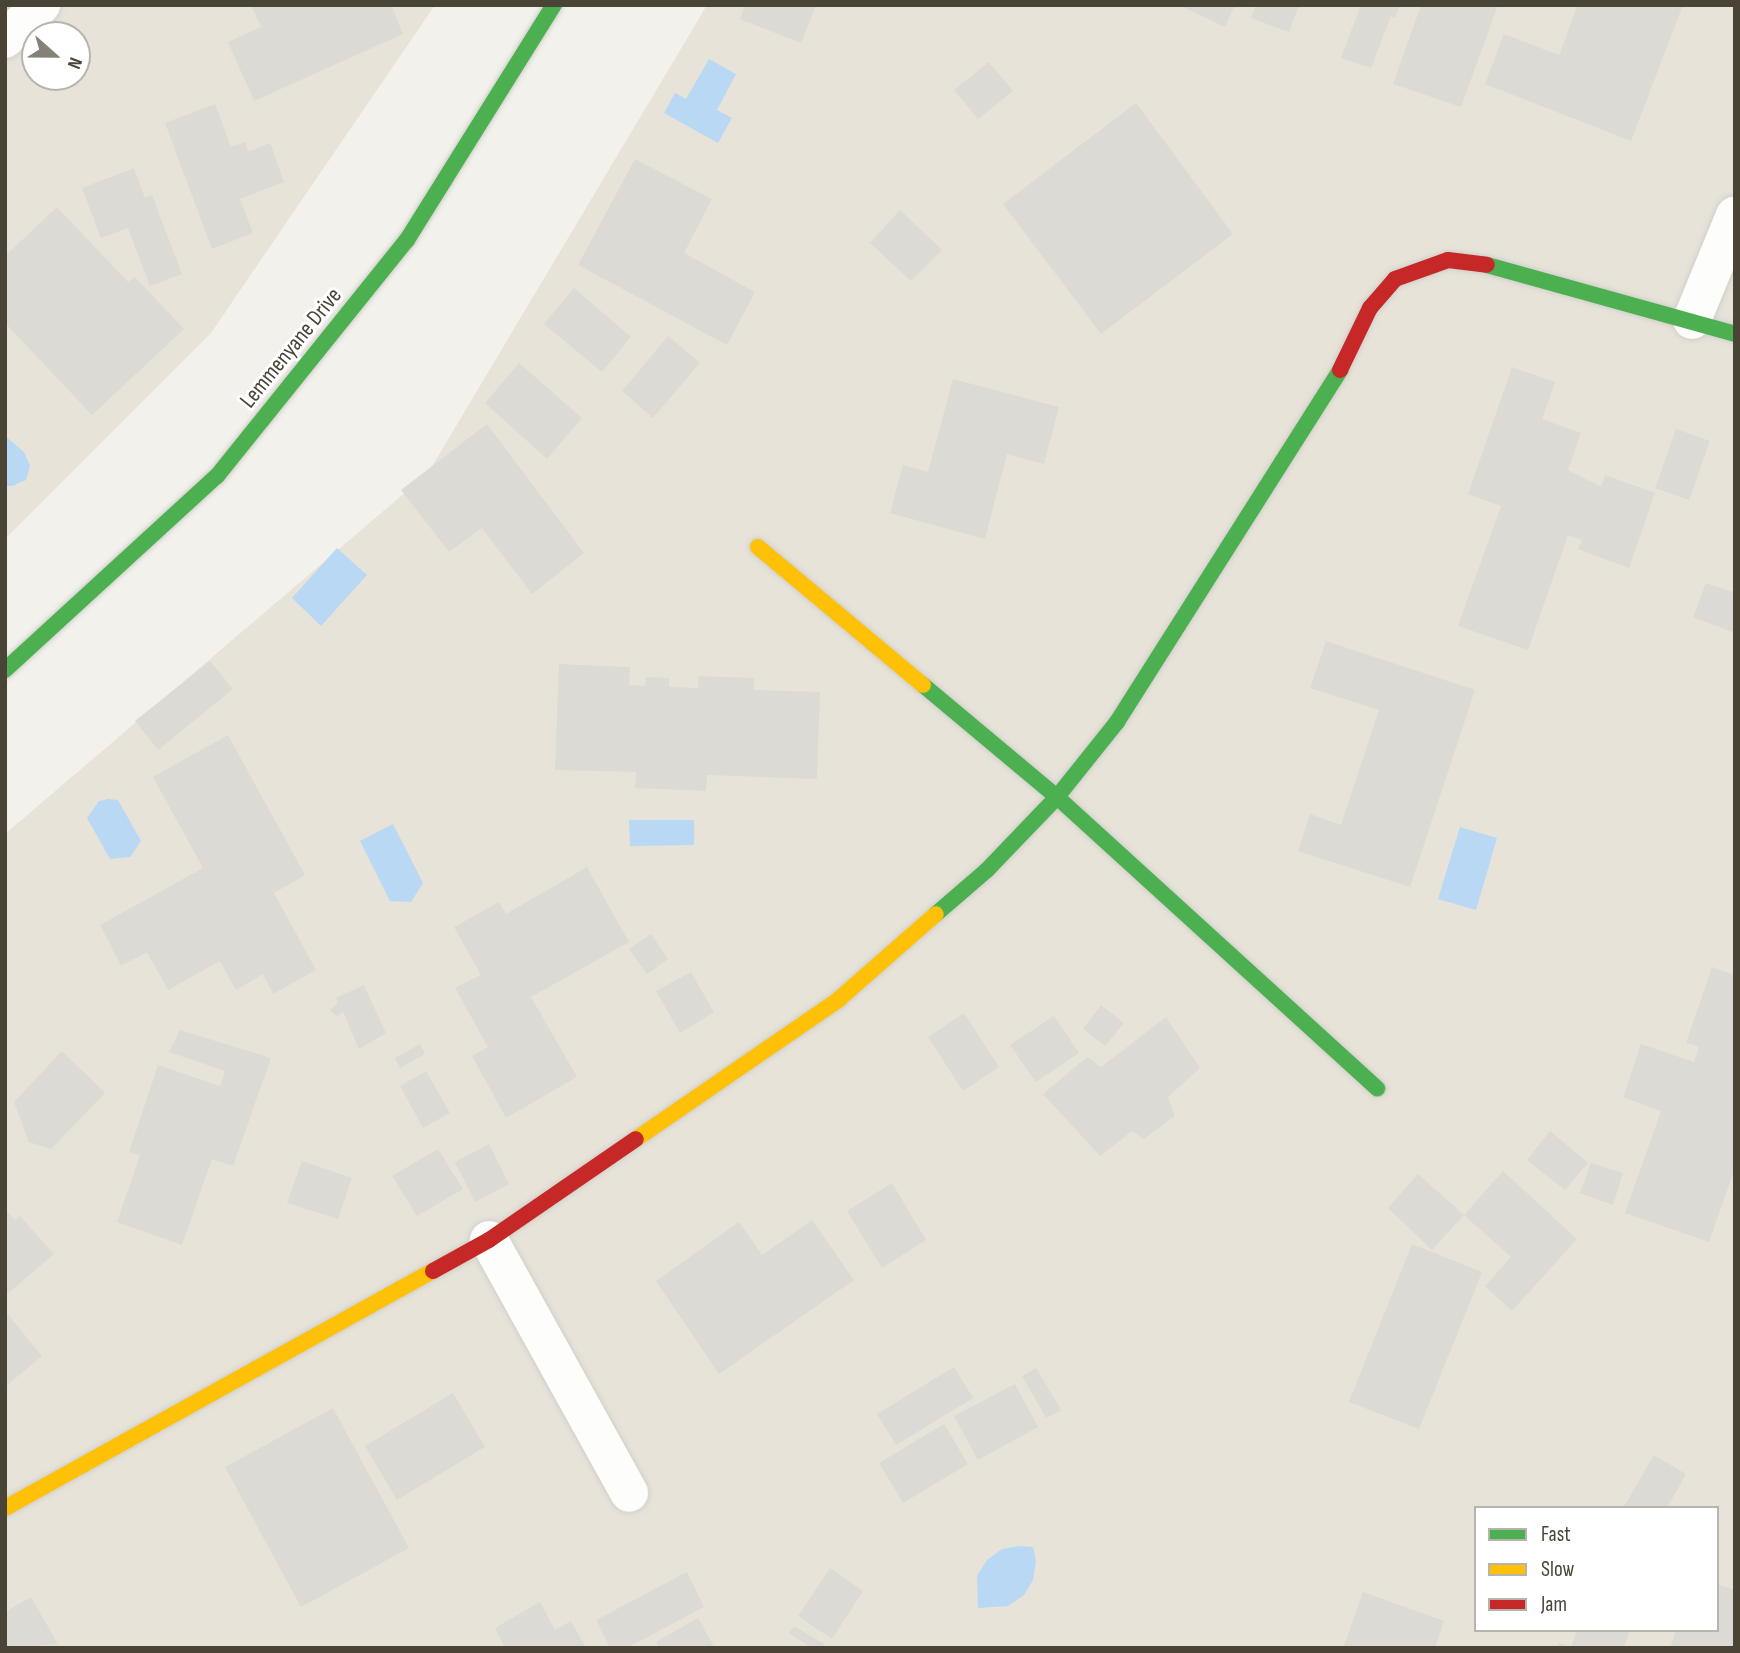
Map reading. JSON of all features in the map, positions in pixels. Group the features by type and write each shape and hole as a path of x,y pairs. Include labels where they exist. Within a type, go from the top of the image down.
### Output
{"street":[{"path":"5,39 41,5"},
{"name":"Lemmenyane Drive","path":"5,670 217,476 407,240 554,5"},
{"path":"1692,320 1735,215"},
{"path":"5,1508 489,1240 838,1000 987,870 1057,797 1117,722 1346,360 1370,308 1395,279 1448,260 1509,267 1735,334"},
{"path":"758,547 1057,797 1377,1088"},
{"path":"489,1240 629,1493"}],"shaded area":[{"path":"5,5 435,5 211,333 5,539"},
{"path":"707,5 1735,5 1735,1648 5,1648 5,834 428,473"}],"water":[{"path":"709,59 736,74 717,110 732,118 718,143 664,113 675,93 686,99"},
{"path":"5,436 24,452 30,466 26,480 12,486 5,486"},
{"path":"337,548 367,575 321,626 292,598"},
{"path":"118,800 141,841 130,857 110,859 87,818 99,801"},
{"path":"629,820 694,820 694,845 630,846"},
{"path":"393,824 423,883 411,902 390,901 360,841"},
{"path":"1460,827 1497,838 1476,910 1438,899"},
{"path":"1033,1547 1036,1561 1033,1580 1024,1595 1008,1606 978,1608 977,1576 987,1560 1002,1549"}],"building":[{"path":"251,5 391,5 403,34 254,101 228,42 261,27"},
{"path":"745,5 816,5 801,43 740,19"},
{"path":"1179,5 1235,5 1225,27"},
{"path":"1256,5 1299,5 1289,32 1251,18"},
{"path":"1361,5 1400,5 1395,18 1391,16 1371,68 1341,58"},
{"path":"1421,5 1498,5 1461,107 1393,84"},
{"path":"1578,5 1683,5 1631,141 1485,84 1504,34 1559,55"},
{"path":"989,62 1013,91 978,119 954,90"},
{"path":"1136,103 1233,234 1101,334 1003,204"},
{"path":"215,104 231,147 245,142 248,152 270,143 284,182 240,199 253,233 212,249 165,123"},
{"path":"635,159 712,199 684,253 755,292 727,345 578,265"},
{"path":"134,168 145,198 152,195 182,274 150,286 128,228 101,238 82,188"},
{"path":"57,207 128,282 135,277 184,329 92,415 5,323 5,256"},
{"path":"900,210 942,250 911,281 870,243"},
{"path":"574,288 631,337 602,372 544,324"},
{"path":"668,336 700,363 653,418 622,391"},
{"path":"519,363 582,418 547,459 485,403"},
{"path":"1512,367 1555,382 1542,419 1581,433 1568,470 1601,487 1605,475 1655,493 1629,568 1578,549 1582,540 1568,535 1528,650 1458,626 1501,506 1468,494"},
{"path":"953,379 1059,407 1044,464 1007,454 985,539 890,513 903,465 928,472"},
{"path":"487,424 584,553 532,594 482,528 449,552 401,490"},
{"path":"1676,429 1710,441 1689,500 1655,488"},
{"path":"1706,583 1735,593 1735,633 1693,617"},
{"path":"1326,641 1475,690 1410,887 1298,851 1310,814 1341,825 1379,710 1310,688"},
{"path":"210,661 233,689 158,750 135,721"},
{"path":"559,664 630,667 629,685 645,686 646,677 669,678 669,687 698,688 699,676 754,678 754,690 820,692 817,779 707,775 706,791 635,788 636,772 555,770"},
{"path":"228,735 305,875 274,893 316,970 273,994 263,974 236,990 220,961 168,990 147,952 121,966 100,925 203,868 153,777"},
{"path":"587,867 629,942 531,997 577,1077 506,1118 472,1056 488,1047 455,988 481,975 454,927 499,902 506,914"},
{"path":"651,934 668,959 647,974 629,949"},
{"path":"1712,967 1735,975 1735,1168 1709,1242 1625,1213 1661,1111 1623,1097 1641,1044 1694,1062 1699,1047 1686,1043"},
{"path":"691,972 714,1012 680,1033 656,991"},
{"path":"364,985 386,1033 359,1049 343,1012 337,1016 330,1010 338,1003 336,998"},
{"path":"1101,1005 1124,1023 1105,1046 1083,1029"},
{"path":"964,1013 999,1067 963,1091 928,1037"},
{"path":"1054,1016 1079,1053 1036,1082 1010,1045"},
{"path":"1166,1017 1200,1068 1168,1097 1175,1116 1144,1139 1132,1131 1100,1156 1043,1094 1087,1057 1101,1067"},
{"path":"180,1030 271,1058 233,1166 212,1159 182,1245 117,1222 140,1155 129,1152 158,1065 220,1086 225,1071 169,1052"},
{"path":"420,1044 425,1054 400,1068 395,1058"},
{"path":"62,1051 105,1093 51,1149 29,1142 14,1102"},
{"path":"426,1071 450,1113 423,1128 400,1086"},
{"path":"1550,1131 1588,1163 1565,1190 1527,1160"},
{"path":"489,1144 509,1184 475,1202 455,1162"},
{"path":"438,1149 463,1189 417,1216 392,1176"},
{"path":"302,1161 352,1178 338,1219 287,1203"},
{"path":"1591,1163 1623,1173 1613,1205 1580,1193"},
{"path":"1503,1171 1577,1239 1512,1311 1485,1286 1511,1257 1464,1215"},
{"path":"1418,1174 1464,1215 1432,1250 1388,1208"},
{"path":"892,1183 926,1240 882,1268 847,1211"},
{"path":"5,1209 15,1220 20,1216 54,1254 5,1296"},
{"path":"812,1220 854,1280 719,1374 656,1281 739,1222 762,1255"},
{"path":"1412,1244 1482,1272 1419,1429 1349,1402"},
{"path":"5,1311 42,1356 5,1387"},
{"path":"954,1367 973,1398 896,1445 877,1414"},
{"path":"1036,1368 1061,1410 1046,1418 1022,1376"},
{"path":"1015,1384 1038,1427 978,1460 954,1416"},
{"path":"453,1393 485,1447 397,1500 365,1446"},
{"path":"333,1408 409,1548 301,1607 225,1467"},
{"path":"944,1424 968,1464 903,1503 879,1463"},
{"path":"1654,1455 1686,1474 1668,1506 1624,1506"},
{"path":"830,1568 863,1591 832,1639 798,1616"},
{"path":"687,1572 704,1607 627,1648 610,1648 596,1620"},
{"path":"1719,1585 1735,1590 1735,1648 1670,1648 1675,1632 1719,1632"},
{"path":"1363,1592 1444,1621 1435,1648 1343,1648"},
{"path":"31,1597 58,1644 5,1648 5,1612"},
{"path":"540,1602 555,1630 571,1621 586,1648 505,1648 495,1628"},
{"path":"698,1618 715,1648 659,1648 656,1642"},
{"path":"794,1626 826,1645 811,1648 789,1633"},
{"path":"1576,1632 1629,1632 1624,1648 1558,1648 1559,1643 1571,1647"}],"traffic: fast":[{"path":"5,670 217,476 407,240 554,5"},
{"path":"1487,265 1735,334"},
{"path":"936,914 987,870 1057,797 1117,722 1340,370"},
{"path":"923,685 1057,797 1377,1088"}],"traffic: slow":[{"path":"758,547 923,685"},
{"path":"636,1139 838,1000 936,914"},
{"path":"5,1508 433,1271"}],"traffic: jam":[{"path":"1340,370 1370,308 1395,279 1448,260 1487,265"},
{"path":"433,1271 489,1240 636,1139"}]}
